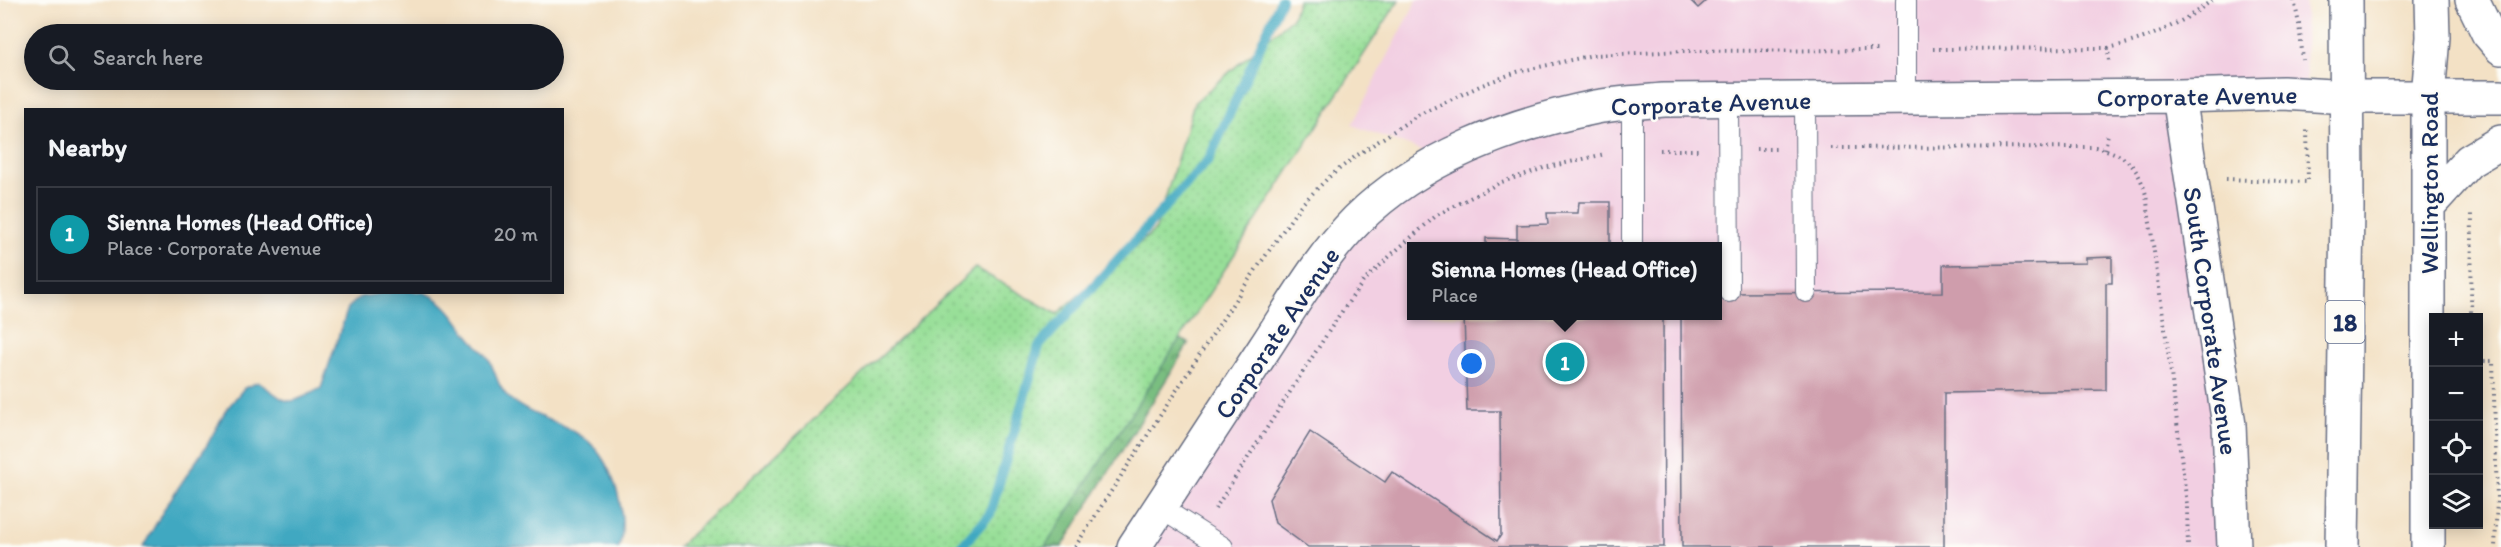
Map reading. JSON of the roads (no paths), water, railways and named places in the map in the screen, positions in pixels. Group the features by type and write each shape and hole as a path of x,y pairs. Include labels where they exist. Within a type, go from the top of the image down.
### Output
{"main road":[{"name":"18","path":"2342,547 2346,0"},
{"name":"Wellington Road","path":"2428,547 2428,97 2433,37 2432,0"},
{"path":"2472,0 2488,33 2501,48"},
{"name":"Corporate Avenue","path":"1134,547 1317,266 1357,220 1395,188 1443,159 1495,136 1546,119 1599,107 1664,100 2179,96 2283,93 2347,96 2501,97"},
{"name":"South Corporate Avenue","path":"2179,96 2229,425 2234,547"},
{"path":"2428,206 2469,161 2501,142"}],"lane":[{"path":"1906,0 1906,98"},
{"path":"1728,99 1729,292"},
{"path":"1805,99 1806,292"},
{"path":"1632,103 1632,242"},
{"path":"1160,507 1223,547"}],"water":[{"path":"378,294 427,294 440,301 486,355 502,389 509,398 525,409 570,429 590,443 600,454 608,469 620,501 622,533 619,547 143,547 166,506 207,445 226,410 244,388 258,382 282,399 293,401 321,388 348,308 360,297"}],"waterway":[{"path":"961,547 990,514 1039,346 1209,159 1281,0"}],"place":[{"name":"Sienna Homes (Head Office)","path":"1565,362"}]}
